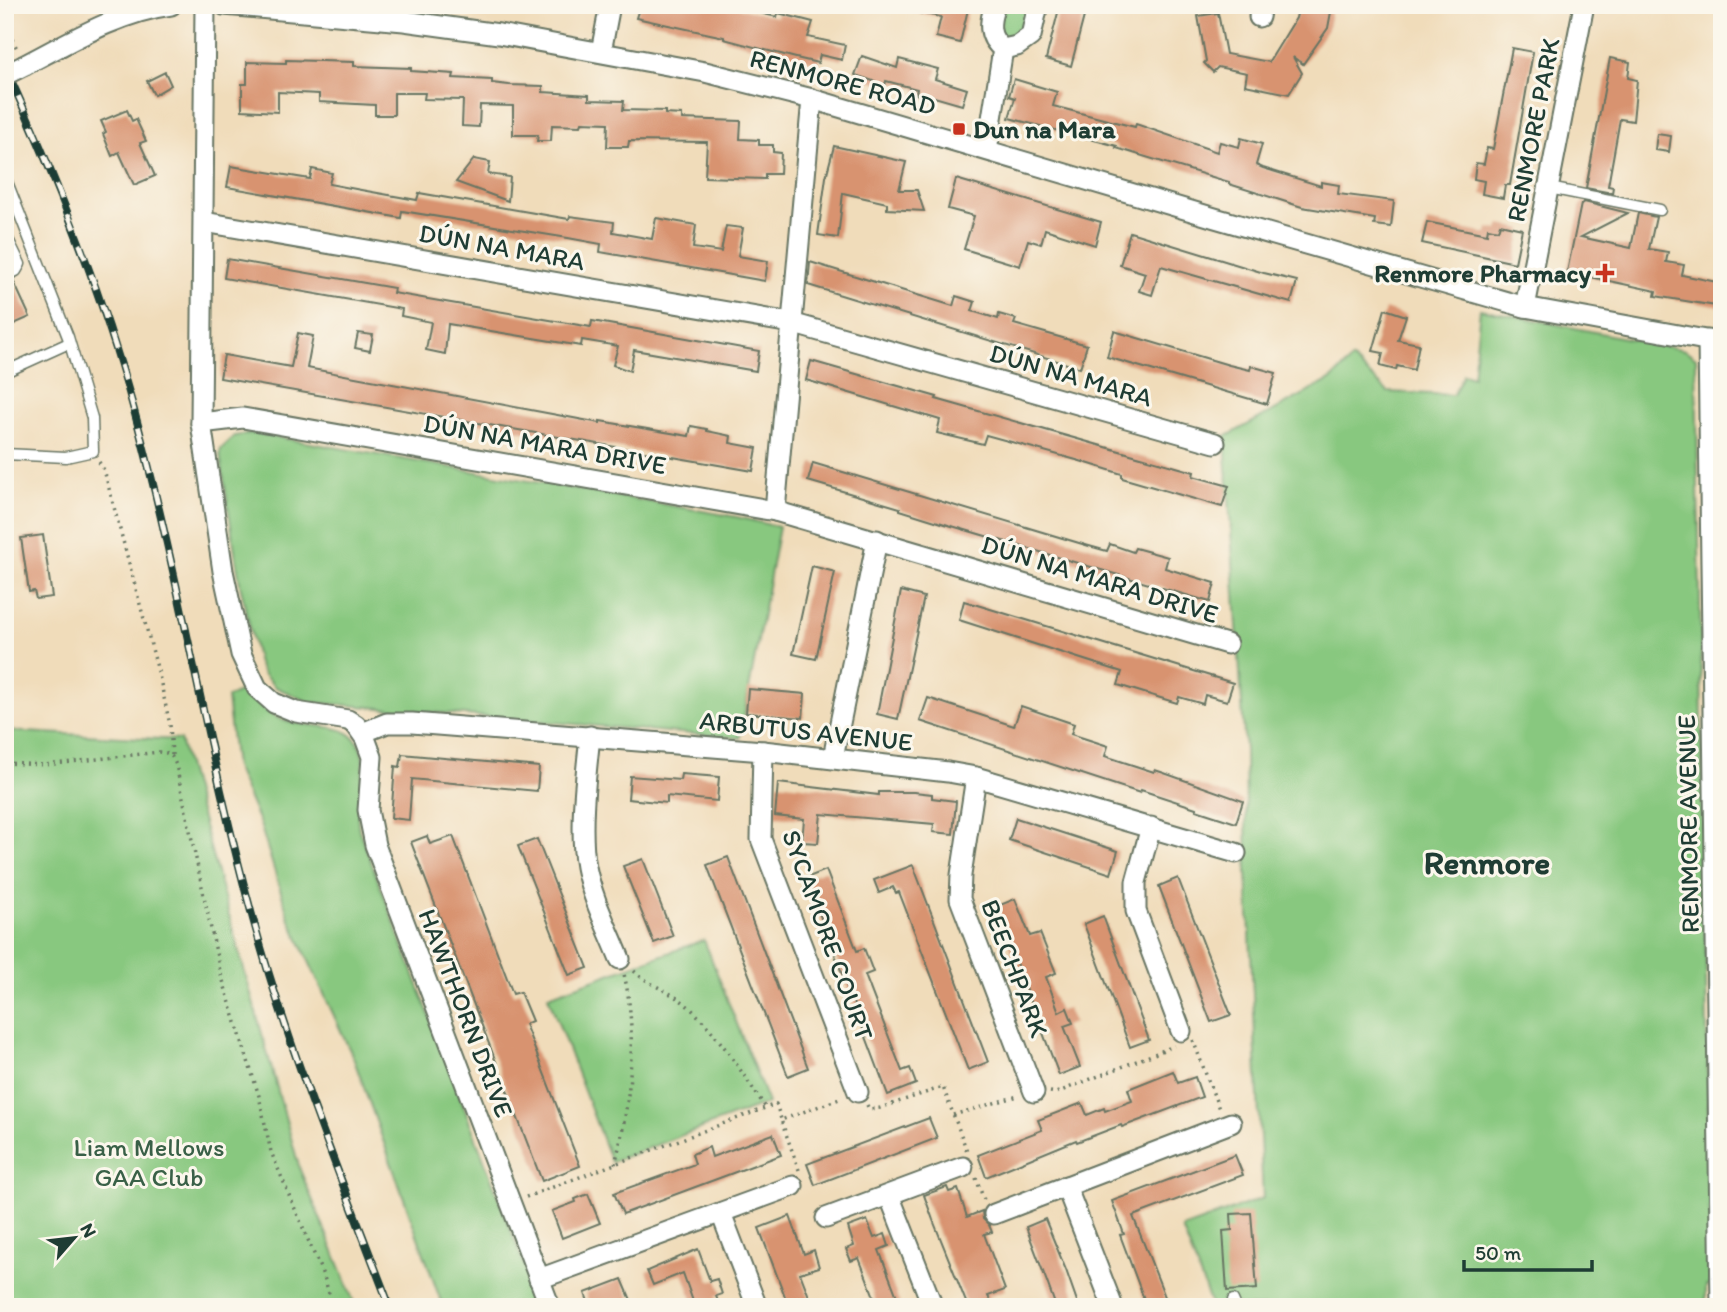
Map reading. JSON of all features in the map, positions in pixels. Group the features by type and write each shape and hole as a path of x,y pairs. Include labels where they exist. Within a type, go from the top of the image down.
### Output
{"street":[{"path":"5,75 110,23 152,8 171,5"},
{"path":"205,5 201,423 223,570 241,654 250,678 266,697 280,706 309,715 348,720 362,733"},
{"name":"RENMORE ROAD","path":"224,5 404,21 499,34 705,72 812,99 1525,307 1715,341"},
{"path":"601,52 610,5"},
{"path":"987,150 1003,49 990,33 990,20 995,5"},
{"path":"1003,49 1017,46 1031,36 1038,5"},
{"name":"RENMORE PARK","path":"1525,307 1584,5"},
{"path":"775,511 812,99"},
{"name":"DÚN NA MARA","path":"204,222 791,323 1215,443"},
{"name":"RENMORE AVENUE","path":"1715,341 1721,1307"},
{"name":"DÚN NA MARA DRIVE","path":"201,423 243,418 775,511 1227,644"},
{"path":"833,758 877,540"},
{"name":"ARBUTUS AVENUE","path":"362,733 387,723 399,722 763,751 976,777 1236,853"},
{"name":"HAWTHORN DRIVE","path":"362,733 372,757 368,810 375,845 550,1307"},
{"path":"590,736 583,831 584,857 591,884 620,959"},
{"name":"SYCAMORE COURT","path":"763,751 761,839 858,1092"},
{"name":"BEECHPARK","path":"976,777 961,875 960,899 1034,1092"},
{"path":"1151,827 1136,882 1136,911 1181,1031"},
{"path":"994,1214 1228,1124"},
{"path":"829,1225 889,1195 968,1164"},
{"path":"539,1279 721,1213 797,1182"},
{"path":"1066,1186 1113,1307"},
{"path":"889,1195 933,1307"},
{"path":"721,1213 757,1307"}],"lane":[{"path":"5,177 69,343 92,418 93,451 66,457 5,454"},
{"path":"1549,188 1660,210"},
{"path":"5,233 20,264 16,271 5,276"},
{"path":"5,372 69,343"}],"path":[{"path":"5,27 26,64"},
{"path":"93,451 104,470 159,675 170,725 172,757 181,783 220,971 259,1096 271,1152 325,1280 333,1307"},
{"path":"5,763 45,765 159,752 172,757"},
{"path":"615,1164 630,1070 631,1002 620,959"},
{"path":"620,959 643,980 687,1004 723,1044 766,1108"},
{"path":"953,1115 1034,1092 1056,1093 1193,1039 1228,1124"},
{"path":"781,1120 858,1092 869,1109 880,1108 943,1087 968,1164 986,1205 994,1214"},
{"path":"510,1202 776,1104 797,1182"}],"green space":[{"path":"1001,5 1032,5 1027,27 1012,42 998,31"},
{"path":"1480,309 1685,350 1696,358 1711,1285 1706,1286 1706,1307 1212,1307 1182,1228 1263,1198 1247,873 1245,751 1225,437 1332,379 1352,359 1388,392 1453,395 1463,374 1473,377"},
{"path":"253,433 737,517 779,527 740,738 309,702 275,687 258,664 240,584 220,454 221,449 235,436"},
{"path":"244,689 266,711 282,720 343,731 353,736 360,745 363,768 358,812 359,830 540,1307 443,1307 353,1057 289,918 260,824 235,767 227,698"},
{"name":"Liam Mellows GAA Club","path":"5,731 180,740 300,1170 353,1300 353,1307 5,1307"},
{"path":"704,940 768,1103 611,1162 548,996"}],"building":[{"path":"640,5 734,5 777,17 778,13 813,22 808,37 845,45 842,60 820,55 818,63 724,37 636,18"},
{"path":"914,5 969,5 960,43 936,37 941,17 913,12"},
{"path":"1060,5 1087,5 1071,66 1046,59"},
{"path":"1299,5 1320,5 1320,11 1331,12 1328,28 1303,64 1293,57 1302,73 1289,94 1245,85 1247,73 1218,67 1213,72 1204,63 1206,61 1198,16 1218,13 1226,54 1269,62 1296,18"},
{"path":"1512,48 1533,52 1510,185 1505,185 1503,198 1482,194 1484,181 1474,179 1476,163 1484,164 1487,148 1493,149"},
{"path":"862,56 897,68 899,59 938,69 935,79 967,89 962,105 916,94 917,89 886,81 885,85 855,75"},
{"path":"1610,58 1630,62 1628,78 1637,80 1633,121 1620,119 1608,186 1613,187 1612,193 1586,188"},
{"path":"286,60 354,62 354,66 411,68 411,71 454,74 453,78 543,86 543,92 589,95 589,100 624,101 623,110 665,111 665,114 682,115 682,119 741,121 740,139 759,140 759,145 773,145 773,152 781,153 780,174 765,174 765,179 705,177 707,142 629,141 628,147 607,147 608,123 552,125 551,141 537,141 538,135 513,135 513,106 480,105 479,127 462,126 463,100 424,99 425,93 394,93 394,115 375,115 375,105 319,102 319,94 278,92 278,112 242,110 242,84 247,84 247,62 286,63"},
{"path":"165,72 171,85 154,95 147,81"},
{"path":"1014,79 1057,92 1053,106 1135,127 1136,124 1217,152 1220,142 1239,147 1241,138 1262,144 1256,165 1321,186 1321,182 1339,185 1338,194 1394,201 1391,227 1374,225 1375,219 1302,207 1116,148 1117,146 1009,118 1015,98 1009,96"},
{"path":"127,110 132,121 136,119 146,141 140,143 155,176 134,185 119,152 112,156 101,121"},
{"path":"1657,134 1671,136 1669,152 1655,150"},
{"path":"834,146 906,162 899,190 917,190 924,211 887,209 887,203 843,193 838,238 818,235 826,177"},
{"path":"474,159 490,162 488,174 510,177 508,201 456,182"},
{"path":"231,166 310,179 312,169 332,173 329,184 417,200 419,193 569,219 570,216 614,222 613,232 652,239 656,218 696,225 693,248 721,252 726,226 743,228 738,256 768,261 765,281 600,252 601,244 568,238 402,211 401,218 227,187"},
{"path":"956,179 1101,222 1095,245 1045,229 1041,244 1028,240 1020,266 964,249 974,216 948,209"},
{"path":"1584,202 1628,213 1581,237 1631,248 1638,213 1656,217 1649,249 1668,252 1666,262 1684,265 1682,275 1722,283 1722,307 1655,296 1656,291 1567,272 1581,204"},
{"path":"1427,222 1487,234 1488,228 1498,230 1500,224 1522,229 1515,263 1422,243"},
{"path":"1130,232 1297,281 1291,303 1161,266 1152,295 1139,291 1145,273 1120,265"},
{"path":"227,259 394,288 393,293 591,327 592,321 759,351 756,371 634,350 630,371 613,365 618,346 582,340 581,346 448,324 445,354 426,350 431,322 401,316 402,309 224,278"},
{"path":"810,262 953,306 956,296 975,302 972,311 998,319 999,314 1016,319 1014,324 1087,345 1080,368 808,285"},
{"path":"13,280 30,317 5,328 5,283"},
{"path":"1385,309 1406,316 1398,340 1419,344 1414,370 1397,366 1396,370 1380,366 1383,353 1373,351"},
{"path":"1114,331 1229,365 1250,370 1251,366 1276,373 1267,404 1107,357"},
{"path":"298,333 313,336 307,368 600,423 689,436 691,426 707,429 731,436 730,443 757,448 753,471 220,378 224,355 291,367"},
{"path":"358,333 373,335 370,351 355,348"},
{"path":"811,361 1194,472 1193,476 1229,486 1222,507 1122,478 1122,474 1080,461 986,435 983,444 937,433 940,420 806,380"},
{"path":"813,463 1107,551 1110,544 1133,552 1135,548 1168,557 1165,568 1215,583 1210,602 808,481"},
{"path":"43,535 52,597 36,599 34,591 29,592 21,538"},
{"path":"812,566 835,572 816,659 793,654"},
{"path":"901,591 924,597 898,719 877,714"},
{"path":"964,601 1233,683 1227,701 1205,695 1203,704 1179,697 1177,703 1118,685 1122,672 959,620"},
{"path":"748,689 805,694 803,718 746,713"},
{"path":"928,698 1014,726 1021,706 1074,724 1071,734 1108,746 1105,756 1154,772 1155,770 1243,801 1236,823 1141,790 1140,793 920,721"},
{"path":"402,754 539,767 537,791 412,779 409,820 391,818 395,766 400,767"},
{"path":"681,774 719,777 717,801 667,796 667,803 628,799 630,776 680,780"},
{"path":"778,783 879,795 879,792 932,794 932,798 956,801 953,834 933,832 934,824 821,814 818,843 802,842 804,819 775,816"},
{"path":"1016,818 1118,851 1111,874 1009,840"},
{"path":"427,836 430,844 453,836 513,994 520,992 532,1021 525,1024 580,1166 542,1181 411,842"},
{"path":"537,839 588,968 569,975 518,846"},
{"path":"728,857 808,1068 788,1076 707,865"},
{"path":"643,859 673,936 654,943 623,866"},
{"path":"913,865 988,1062 968,1070 899,892 896,893 893,887 879,893 874,880"},
{"path":"826,870 857,951 864,948 873,972 865,975 902,1071 910,1068 916,1084 888,1095 806,878"},
{"path":"1178,878 1231,1015 1211,1022 1159,886"},
{"path":"1015,899 1030,936 1040,933 1056,973 1046,977 1059,1012 1067,1008 1073,1023 1064,1026 1080,1067 1059,1075 995,907"},
{"path":"1103,916 1149,1040 1130,1047 1084,924"},
{"path":"1173,1071 1178,1083 1195,1077 1202,1097 1122,1127 1121,1125 1077,1142 1076,1140 986,1177 978,1155 1042,1130 1038,1120 1082,1103 1087,1115 1104,1108 1105,1111 1132,1101 1128,1089"},
{"path":"929,1118 937,1138 815,1185 807,1164"},
{"path":"773,1134 781,1155 623,1214 614,1193 695,1164 692,1154 709,1147 712,1157"},
{"path":"1235,1155 1243,1175 1133,1216 1169,1307 1147,1307 1120,1235 1124,1234 1112,1201"},
{"path":"947,1187 949,1192 958,1189 967,1217 982,1211 983,1219 992,1232 984,1234 1005,1290 988,1296 993,1307 968,1307 933,1220 924,1195"},
{"path":"588,1194 600,1223 562,1238 552,1211 576,1202 575,1199"},
{"path":"1251,1213 1257,1289 1227,1291 1223,1231 1232,1230 1231,1214"},
{"path":"790,1216 804,1254 814,1250 819,1267 800,1273 813,1307 789,1307 759,1228"},
{"path":"1045,1219 1079,1307 1056,1307 1026,1227"},
{"path":"867,1220 874,1238 885,1234 889,1246 879,1250 901,1307 878,1307 859,1258 851,1261 846,1249 854,1246 848,1227"},
{"path":"698,1249 710,1281 717,1279 722,1294 716,1296 720,1307 695,1307 683,1273 653,1285 647,1271"},
{"path":"622,1279 634,1307 590,1307 585,1293"}],"railway":[{"path":"5,67 75,232 106,317 149,467 236,855 267,968 299,1066 390,1307"}],"place":[{"name":"Dun na Mara","path":"959,129"},
{"name":"Renmore Pharmacy","path":"1605,273"}],"district":[{"name":"Renmore","path":"1487,862"}]}
